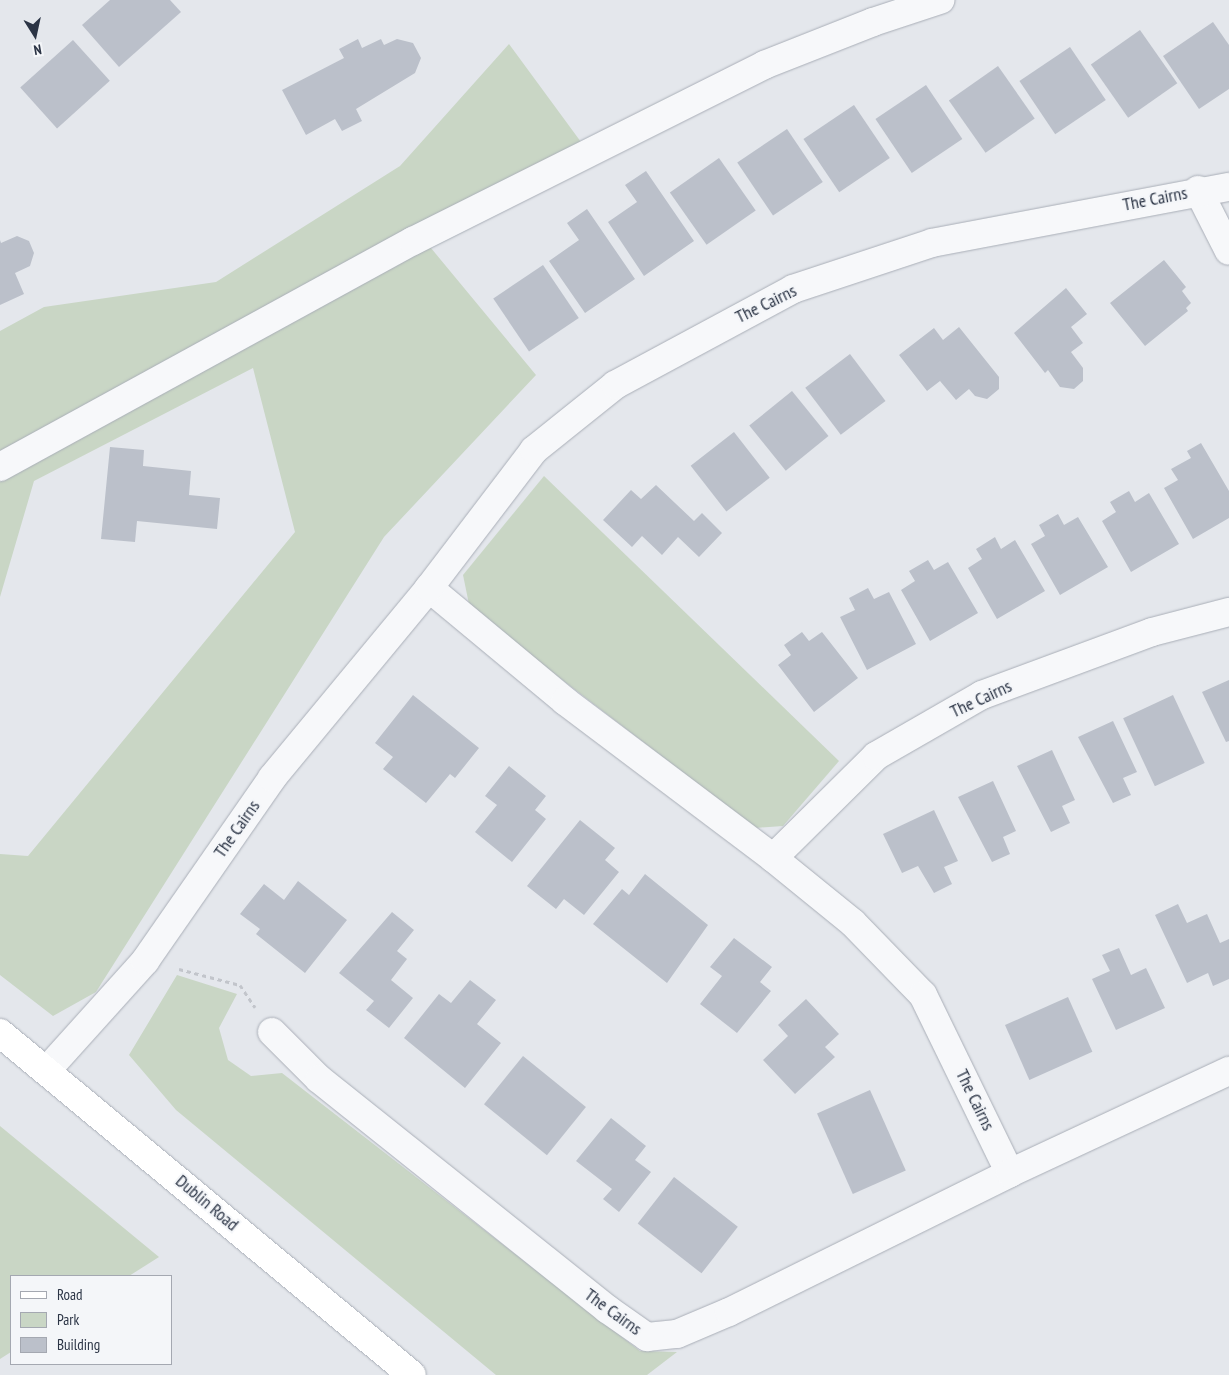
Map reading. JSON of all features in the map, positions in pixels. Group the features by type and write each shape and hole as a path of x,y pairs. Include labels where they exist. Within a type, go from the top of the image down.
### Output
{"main road":[{"name":"Dublin Road","path":"0,1033 47,1070 412,1375"}],"street":[{"path":"0,467 413,241 764,65 873,22 940,0"},
{"name":"The Cairns","path":"47,1070 145,960 272,778 429,588 534,450 615,385 690,342 794,289 932,243 1198,190 1229,186"},
{"name":"The Cairns","path":"1198,190 1229,251"},
{"name":"The Cairns","path":"429,588 565,701 773,858 853,923 923,995 1010,1173"},
{"name":"The Cairns","path":"773,858 876,756 982,695 1152,632 1229,612"},
{"name":"The Cairns","path":"272,1032 318,1079 607,1309 648,1337 677,1334 729,1312 1010,1173 1229,1071"}],"path":[{"path":"145,960 240,985 272,1032"}],"green space":[{"path":"509,44 592,157 426,242 536,375 384,537 96,992 53,1016 0,975 0,854 28,856 295,532 253,368 34,481 0,597 0,331 44,307 216,282 400,166"},
{"path":"544,476 839,761 783,826 755,828 470,609 463,575"},
{"path":"177,975 237,994 219,1028 228,1060 251,1076 282,1073 640,1351 677,1352 647,1375 496,1375 176,1110 129,1055"},
{"path":"0,1126 159,1257 131,1275 10,1275 10,1353 0,1359"}],"building":[{"path":"110,0 170,0 181,12 119,67 82,25"},
{"path":"1213,22 1229,45 1229,89 1199,109 1163,56"},
{"path":"1140,30 1177,83 1128,118 1091,64"},
{"path":"358,39 362,48 381,39 384,45 397,39 413,43 421,58 415,73 356,109 362,121 342,131 335,119 306,135 282,90 344,58 339,49"},
{"path":"73,40 110,81 57,128 20,88"},
{"path":"1070,47 1106,100 1055,134 1019,81"},
{"path":"998,66 1035,118 986,153 949,100"},
{"path":"926,85 962,139 912,173 875,119"},
{"path":"854,105 890,158 839,192 803,139"},
{"path":"787,129 823,182 773,216 737,163"},
{"path":"719,158 756,210 707,245 670,192"},
{"path":"646,171 694,241 644,276 608,222 637,202 625,185"},
{"path":"587,209 635,279 585,313 549,261 579,240 567,223"},
{"path":"17,236 29,241 34,253 30,266 15,273 24,294 0,305 0,240 1,243"},
{"path":"1164,260 1186,287 1182,291 1191,303 1186,308 1188,311 1145,346 1110,303"},
{"path":"543,265 579,318 529,352 493,299"},
{"path":"1066,288 1087,314 1071,327 1083,343 1071,352 1083,368 1083,381 1074,389 1060,387 1048,370 1045,373 1014,333"},
{"path":"959,327 999,377 999,389 987,399 975,396 969,389 956,400 940,381 927,391 899,355 934,328 943,340"},
{"path":"850,354 886,401 841,435 805,388"},
{"path":"792,391 829,436 786,471 749,426"},
{"path":"734,432 770,478 726,512 691,466"},
{"path":"1201,443 1229,491 1229,518 1193,539 1164,488 1178,480 1171,469 1191,458 1187,451"},
{"path":"110,447 144,450 143,466 191,471 189,495 220,498 217,529 137,521 135,542 101,539"},
{"path":"656,485 694,521 702,513 722,533 699,557 678,537 662,555 642,536 632,547 603,520 631,490 641,499"},
{"path":"1129,491 1135,502 1149,493 1179,544 1131,572 1102,521 1116,512 1110,502"},
{"path":"1058,514 1064,525 1078,517 1108,567 1060,595 1031,544 1045,536 1039,525"},
{"path":"995,537 1001,549 1015,540 1045,591 997,619 968,568 982,559 976,549"},
{"path":"928,560 934,570 948,562 978,613 930,641 901,590 915,581 909,571"},
{"path":"868,588 874,599 889,592 916,644 867,670 840,617 855,610 849,598"},
{"path":"802,632 809,641 822,632 858,678 814,712 778,665 791,655 784,645"},
{"path":"1229,680 1229,741 1226,742 1202,692"},
{"path":"413,695 479,748 455,778 450,774 426,803 383,769 393,757 375,743"},
{"path":"1173,695 1205,763 1155,786 1123,718"},
{"path":"1113,721 1137,772 1123,778 1131,795 1113,803 1078,737"},
{"path":"1052,750 1075,800 1062,806 1070,823 1051,832 1017,766"},
{"path":"509,766 546,796 535,810 546,819 512,862 475,832 497,805 485,796"},
{"path":"993,781 1016,831 1003,837 1010,854 992,862 958,797"},
{"path":"934,810 958,861 944,867 952,884 934,893 918,866 902,873 883,834"},
{"path":"580,820 615,848 605,860 619,872 584,915 564,899 556,909 527,886"},
{"path":"645,874 708,925 667,983 593,924 622,889 629,895"},
{"path":"298,881 347,920 305,973 256,934 260,929 240,914 264,884 284,900"},
{"path":"1178,904 1187,923 1207,914 1220,943 1229,939 1229,979 1213,986 1208,973 1187,983 1155,915"},
{"path":"392,912 414,930 397,951 407,959 391,980 413,998 389,1028 366,1010 374,1001 339,973"},
{"path":"734,938 772,967 760,982 771,991 737,1033 700,1004 722,976 710,967"},
{"path":"1119,948 1131,975 1146,968 1165,1008 1116,1030 1092,979 1110,971 1102,955"},
{"path":"470,980 496,1000 477,1024 501,1043 465,1088 404,1038 439,994 451,1003"},
{"path":"1068,997 1092,1052 1029,1080 1005,1025"},
{"path":"806,999 839,1034 825,1047 835,1057 795,1094 763,1060 788,1036 778,1025"},
{"path":"523,1056 586,1107 547,1155 484,1104"},
{"path":"870,1090 906,1170 853,1194 817,1114"},
{"path":"611,1118 646,1146 635,1160 651,1172 619,1212 603,1199 612,1189 576,1161"},
{"path":"674,1177 738,1227 702,1273 638,1223"}]}
